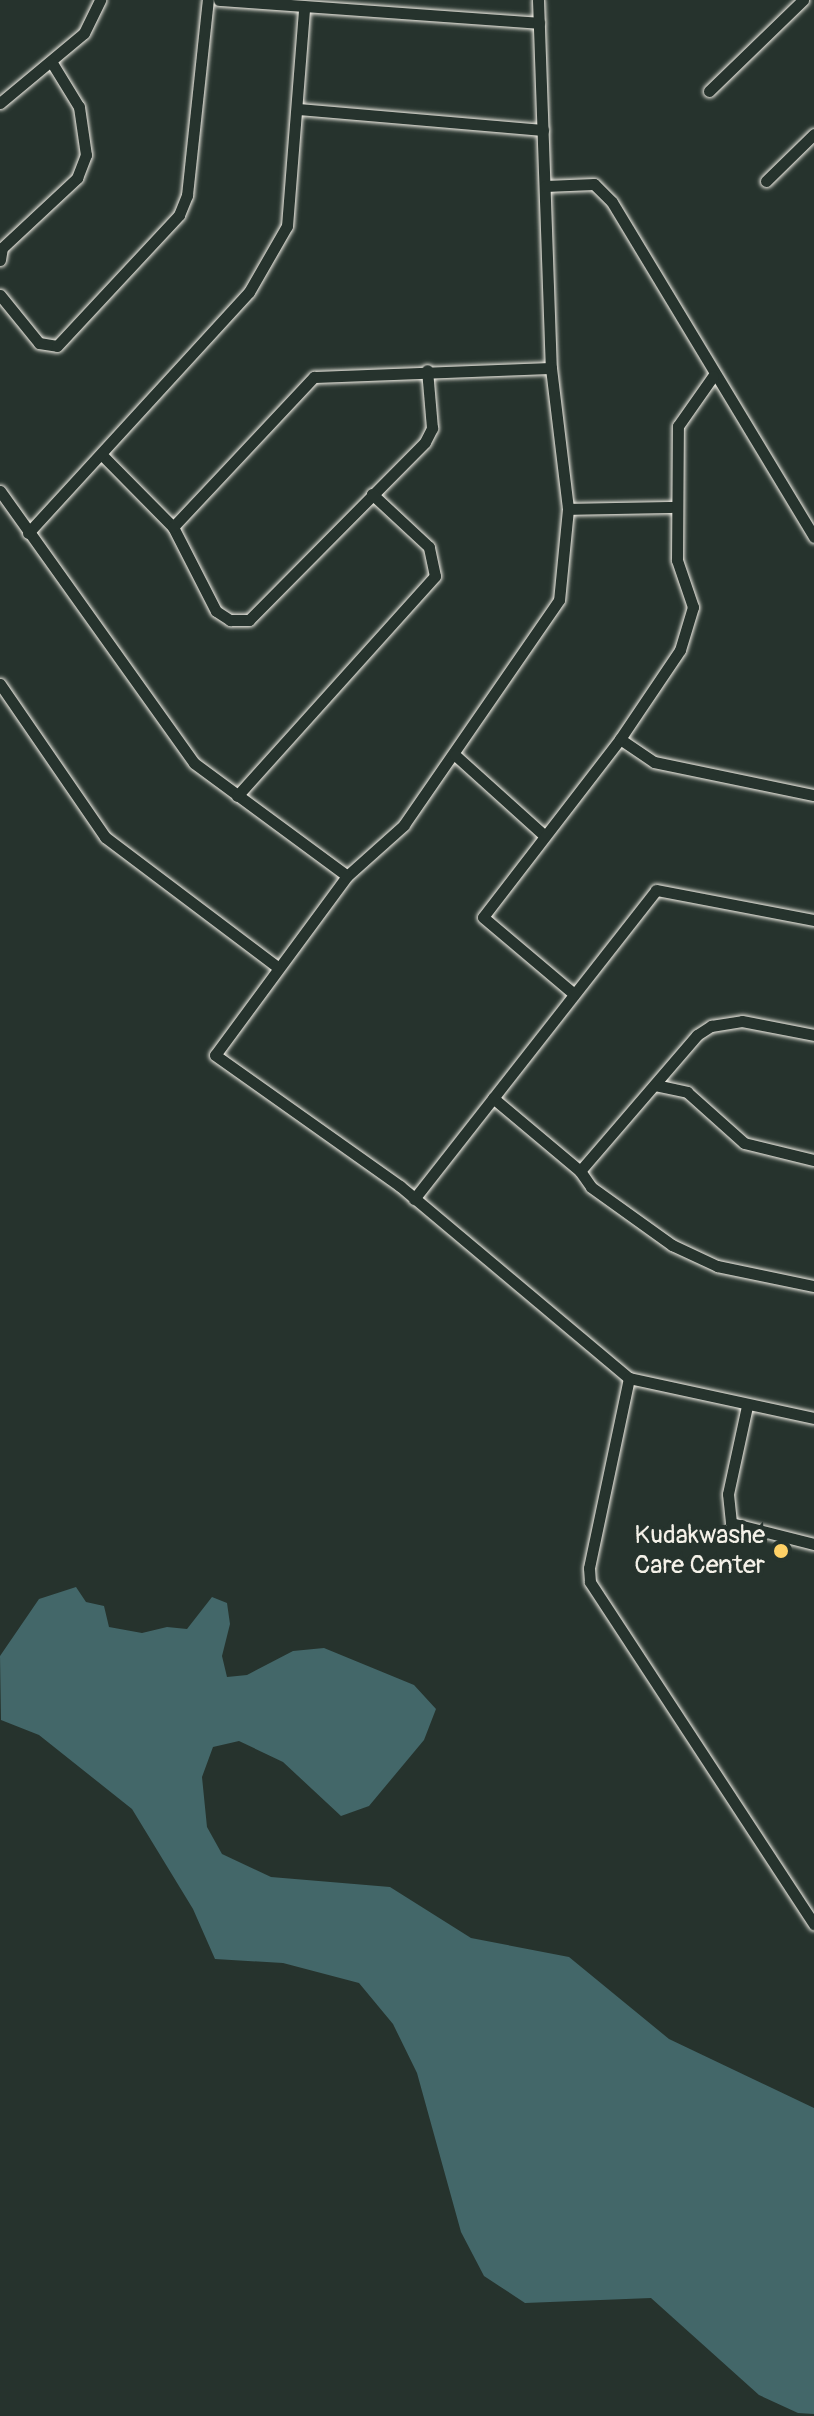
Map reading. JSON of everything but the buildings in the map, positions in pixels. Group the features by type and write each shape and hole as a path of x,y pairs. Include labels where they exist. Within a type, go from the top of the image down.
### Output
{"street":[{"path":"0,103 52,63 91,26 100,0"},
{"path":"0,295 39,343 57,346 179,215 187,195 208,0"},
{"path":"219,0 539,23"},
{"path":"538,0 551,368 568,509 559,600 455,755 397,834 347,876 276,966 215,1055 414,1199 629,1378 747,1406 814,1418"},
{"path":"709,91 795,3"},
{"path":"28,533 103,456 257,280 289,218 304,8"},
{"path":"0,260 2,248 77,178 86,155 79,107 52,63"},
{"path":"298,109 543,130"},
{"path":"766,181 814,134"},
{"path":"545,186 594,184 612,202 713,376 814,537"},
{"path":"173,527 305,382 336,373 551,368"},
{"path":"103,456 173,527 216,611 230,620 249,620 430,435 427,370"},
{"path":"574,994 483,917 620,739 680,650 693,613 677,560 678,426 713,376"},
{"path":"0,491 194,763 347,876"},
{"path":"237,796 435,576 429,547 372,494"},
{"path":"568,509 676,507"},
{"path":"0,684 105,837 276,966"},
{"path":"620,739 654,762 814,795"},
{"path":"455,755 544,835"},
{"path":"414,1199 651,894 663,888 814,920"},
{"path":"580,1171 711,1026 742,1021 814,1035"},
{"path":"655,1085 687,1092 744,1143 814,1160"},
{"path":"493,1098 580,1171 591,1187 681,1250 717,1266 814,1286"},
{"path":"629,1378 589,1568 590,1582 814,1924"},
{"path":"747,1406 728,1494 731,1523 814,1544"}],"water":[{"path":"76,1587 86,1602 104,1606 109,1627 142,1633 167,1627 187,1629 212,1597 227,1603 230,1624 222,1656 227,1677 247,1675 293,1651 324,1648 414,1685 436,1709 424,1740 369,1806 341,1816 283,1762 239,1741 213,1747 202,1777 207,1827 222,1854 271,1877 390,1887 471,1938 569,1957 669,2039 814,2108 814,2414 798,2413 759,2395 651,2298 525,2303 484,2276 461,2232 417,2073 393,2024 359,1983 283,1963 215,1959 193,1909 132,1809 39,1735 1,1720 0,1656 39,1599"}],"place":[{"name":"Kudakwashe Care Center","path":"781,1551"}]}
